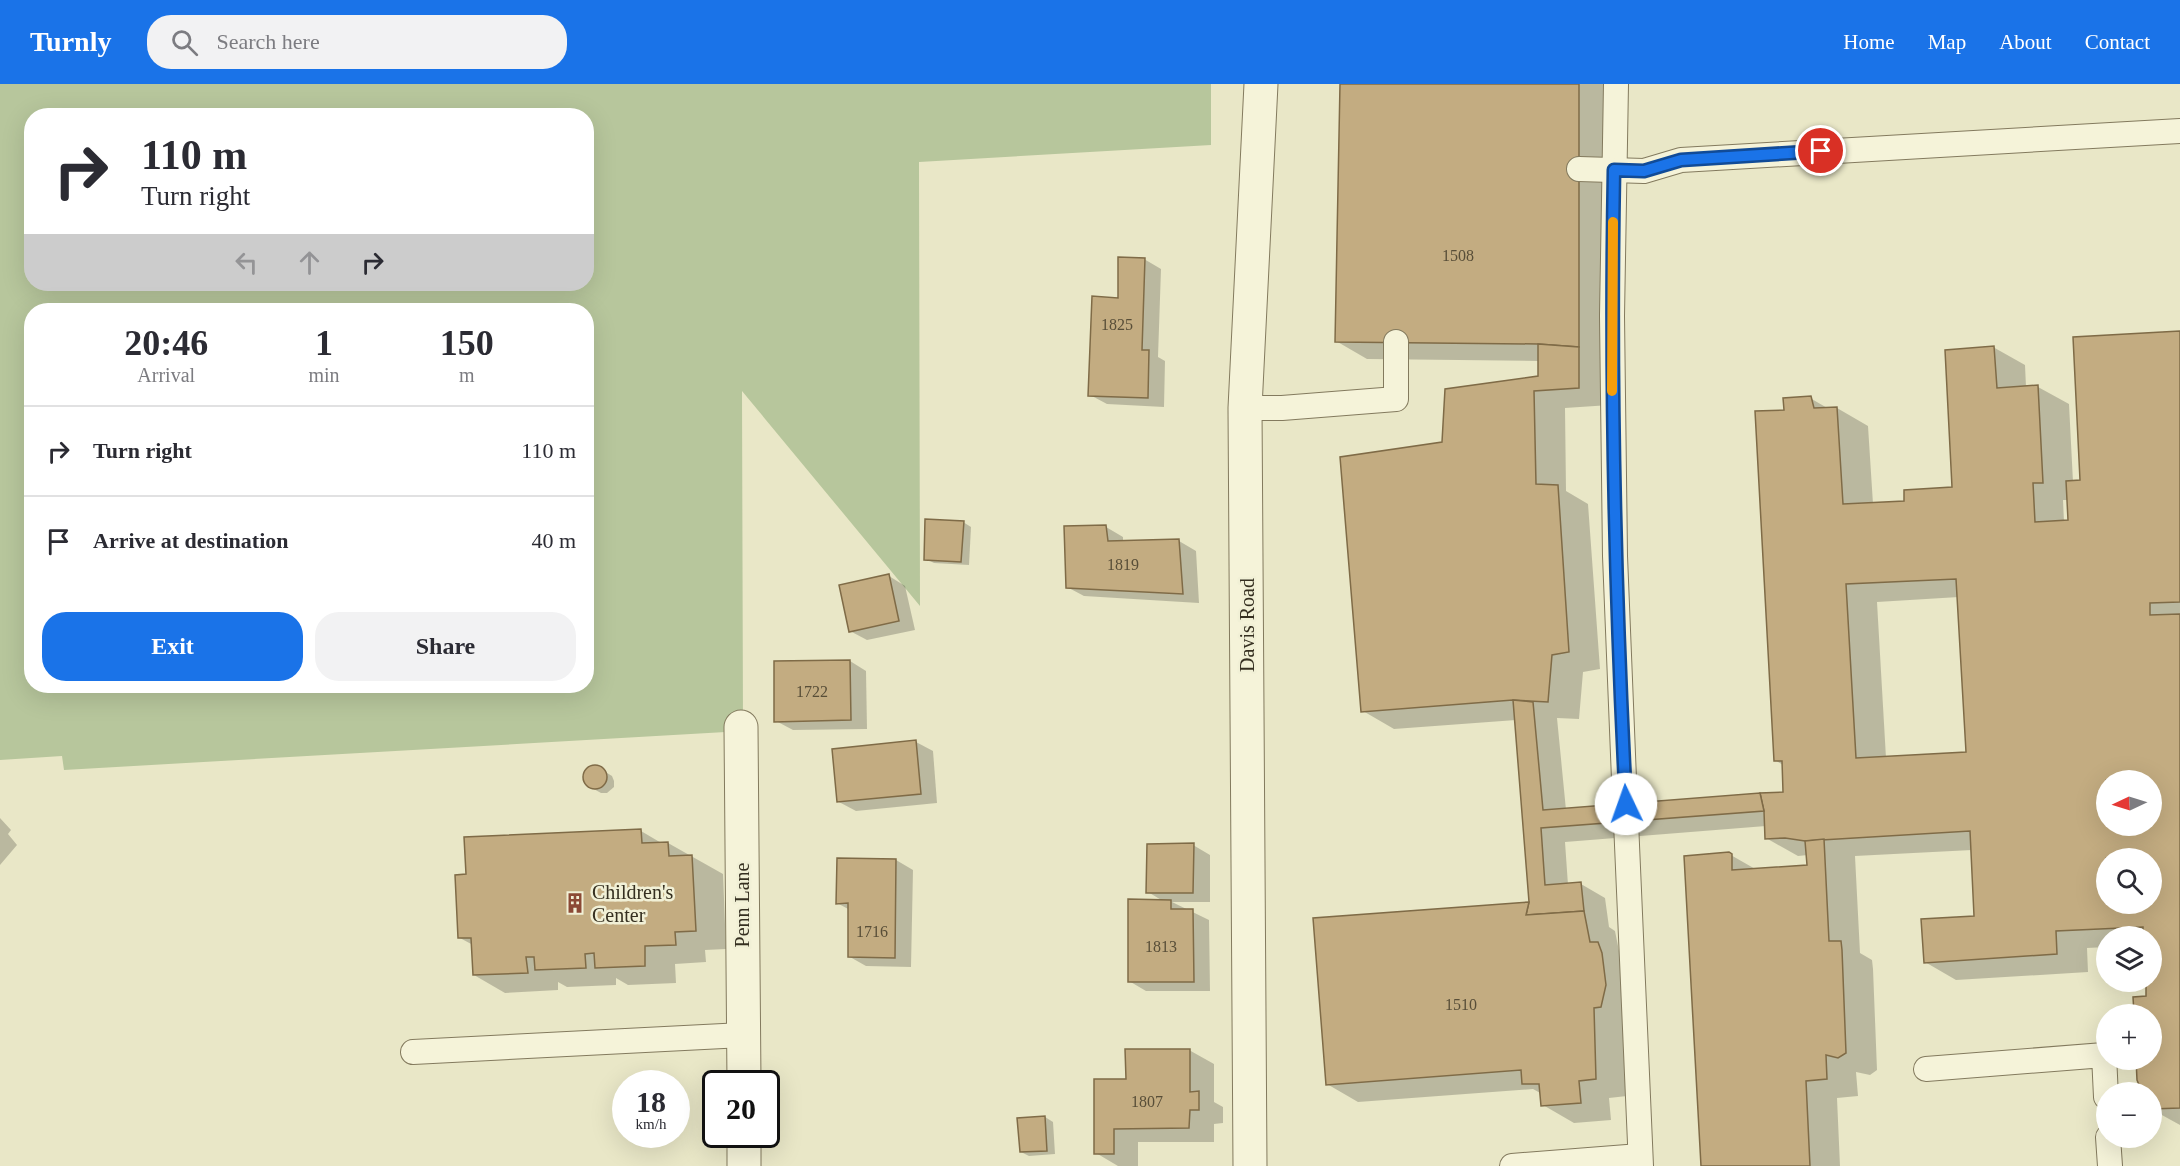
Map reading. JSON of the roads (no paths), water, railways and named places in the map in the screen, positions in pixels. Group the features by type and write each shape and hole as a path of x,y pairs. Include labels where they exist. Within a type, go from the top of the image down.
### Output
{"street":[{"name":"Davis Road","path":"1250,1166 1245,408 1261,84"},
{"name":"Penn Lane","path":"741,727 744,1070"},
{"path":"744,1148 744,1166"}],"lane":[{"path":"1512,1166 1641,1161 1615,556 1612,316 1616,84"},
{"path":"1579,169 1644,171 1681,160 2180,131"},
{"path":"1245,408 1282,408 1396,399 1396,342"},
{"path":"413,1052 743,1035"},
{"path":"1926,1069 2104,1055 2105,1082"},
{"path":"2108,1148 2109,1166"}],"place":[{"name":"Children's Center","path":"575,903"}]}
